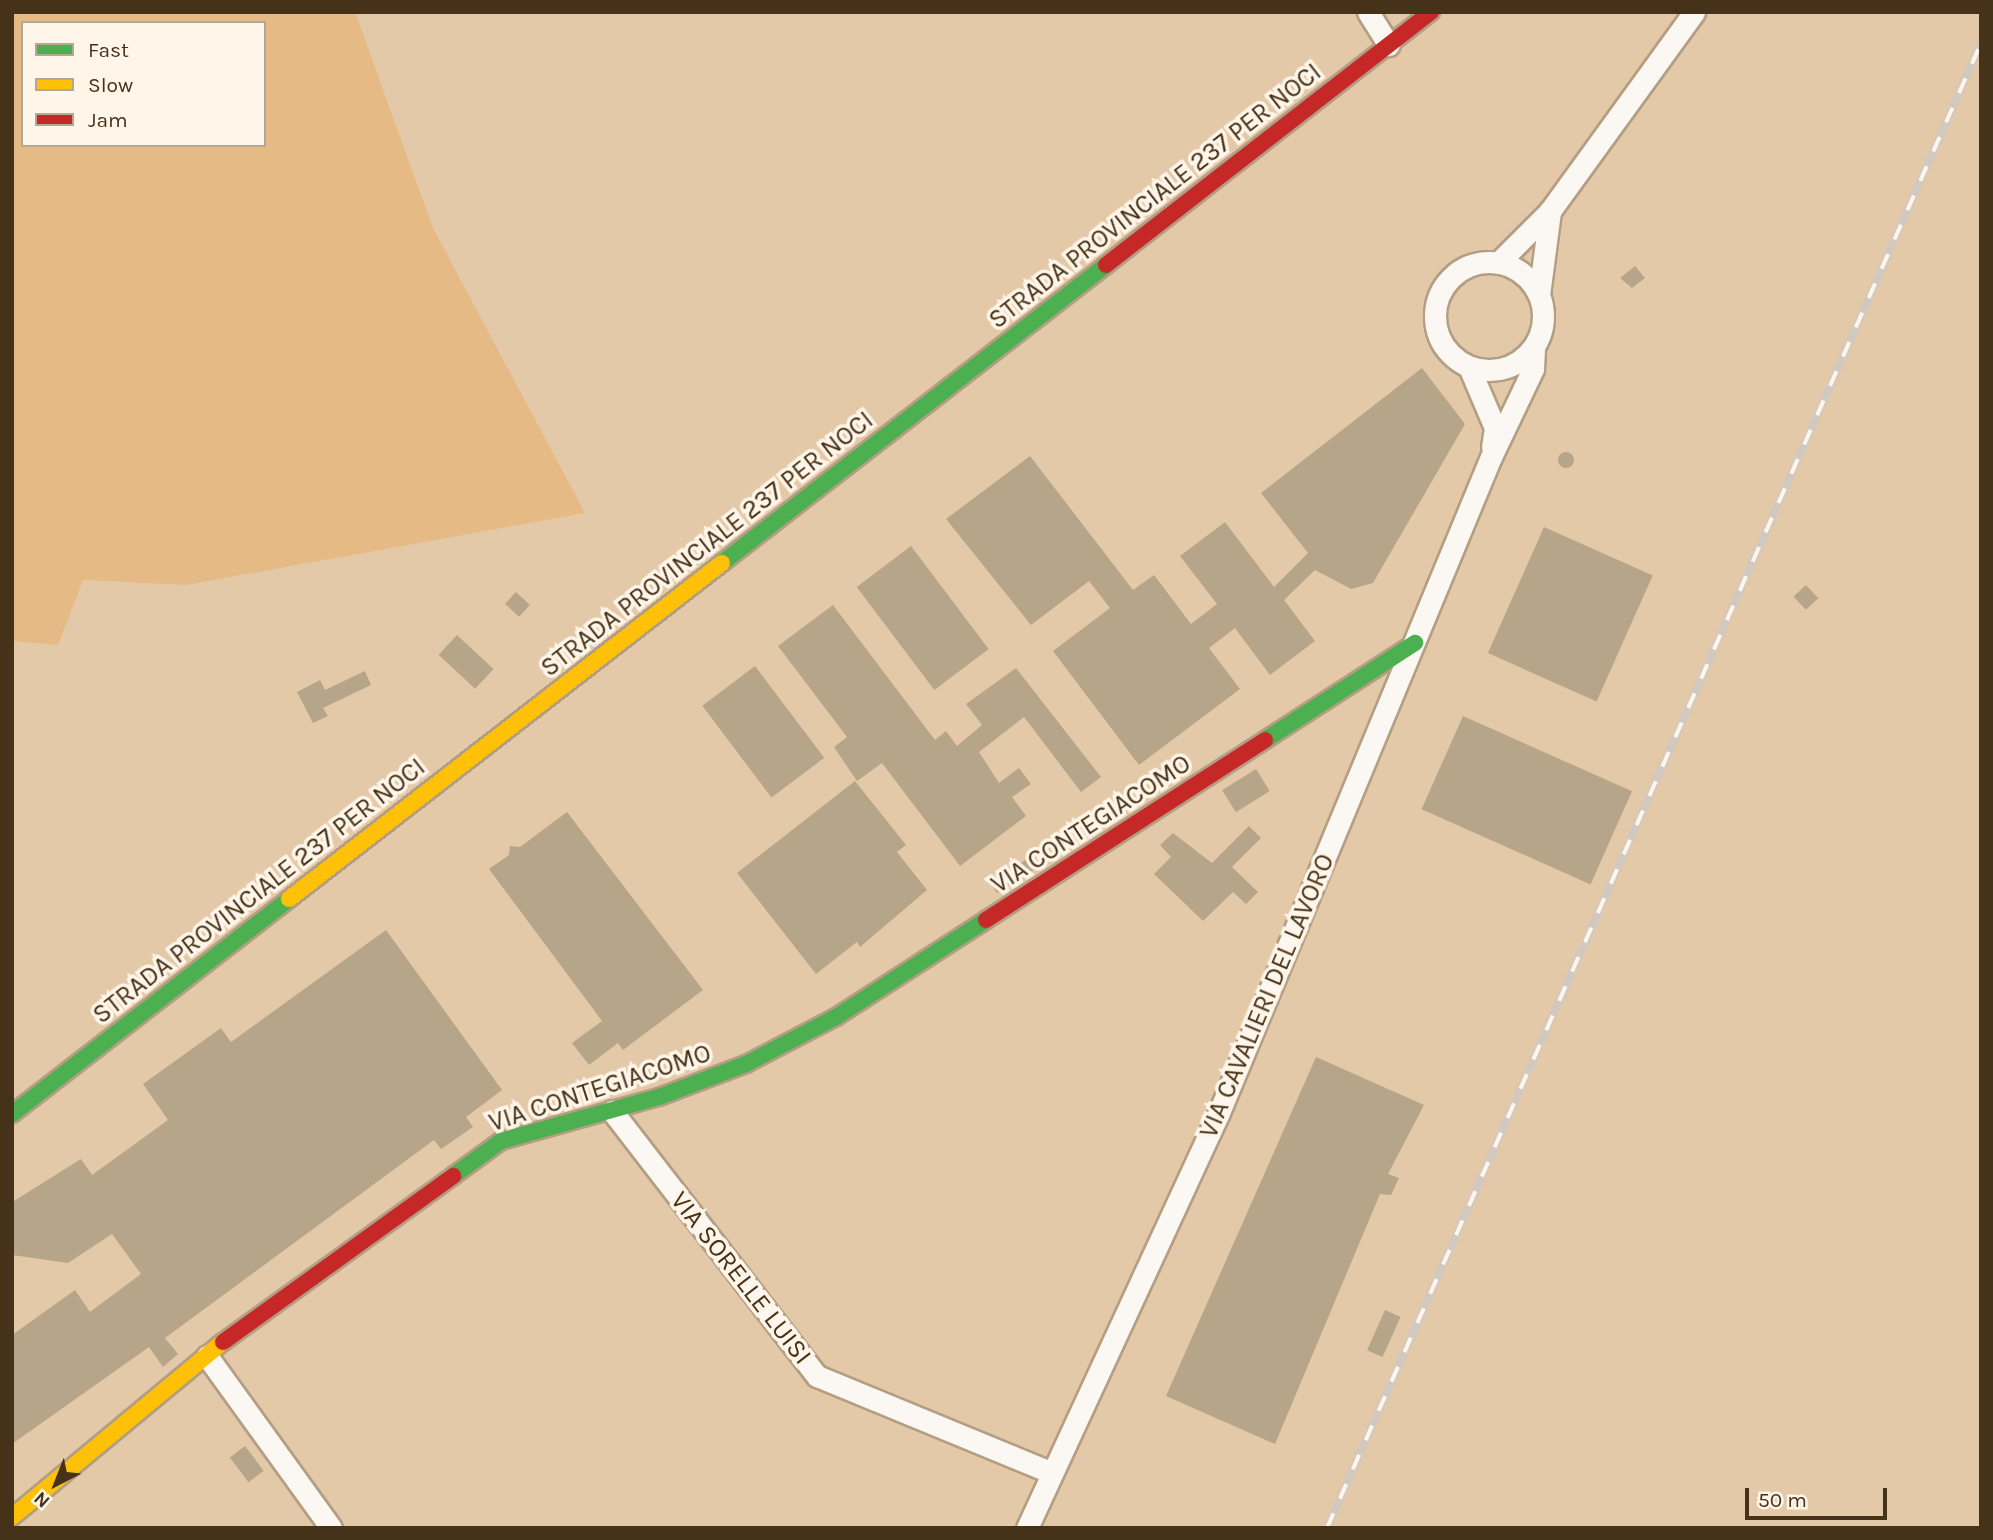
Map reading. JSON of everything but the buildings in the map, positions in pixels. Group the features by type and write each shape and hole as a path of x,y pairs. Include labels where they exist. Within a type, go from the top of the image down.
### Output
{"main road":[{"name":"STRADA PROVINCIALE 237 PER NOCI","path":"12,1114 1432,12"},
{"name":"VIA CONTEGIACOMO","path":"12,1517 206,1356 501,1141 612,1111 746,1064 835,1017 1415,643"}],"street":[{"path":"1368,12 1389,45"},
{"path":"1539,295 1515,268 1498,263 1550,211 1694,12"},
{"name":"VIA CAVALIERI DEL LAVORO","path":"1027,1528 1218,1115 1491,457 1533,369 1534,347 1542,331 1539,295 1550,211"},
{"name":"VIA CAVALIERI DEL LAVORO","path":"1491,457 1495,428 1469,367 1442,345 1434,310 1449,278 1463,268 1498,263"},
{"path":"1469,367 1505,368 1534,347"},
{"name":"VIA SORELLE LUISI","path":"612,1111 817,1376 1052,1473"},
{"path":"206,1356 331,1528"}],"shaded area":[{"path":"12,12 355,12 433,228 585,513 186,585 83,580 58,645 12,641"}],"railway":[{"path":"1327,1528 1981,43"}],"traffic: fast":[{"path":"722,563 1106,265"},
{"path":"1265,740 1415,643"},
{"path":"12,1114 289,899"},
{"path":"453,1176 501,1141 659,1097 746,1064 836,1017 986,920"}],"traffic: slow":[{"path":"289,899 722,563"},
{"path":"12,1517 223,1342"}],"traffic: jam":[{"path":"1106,265 1431,12"},
{"path":"986,920 1265,740"},
{"path":"223,1342 453,1176"}]}
